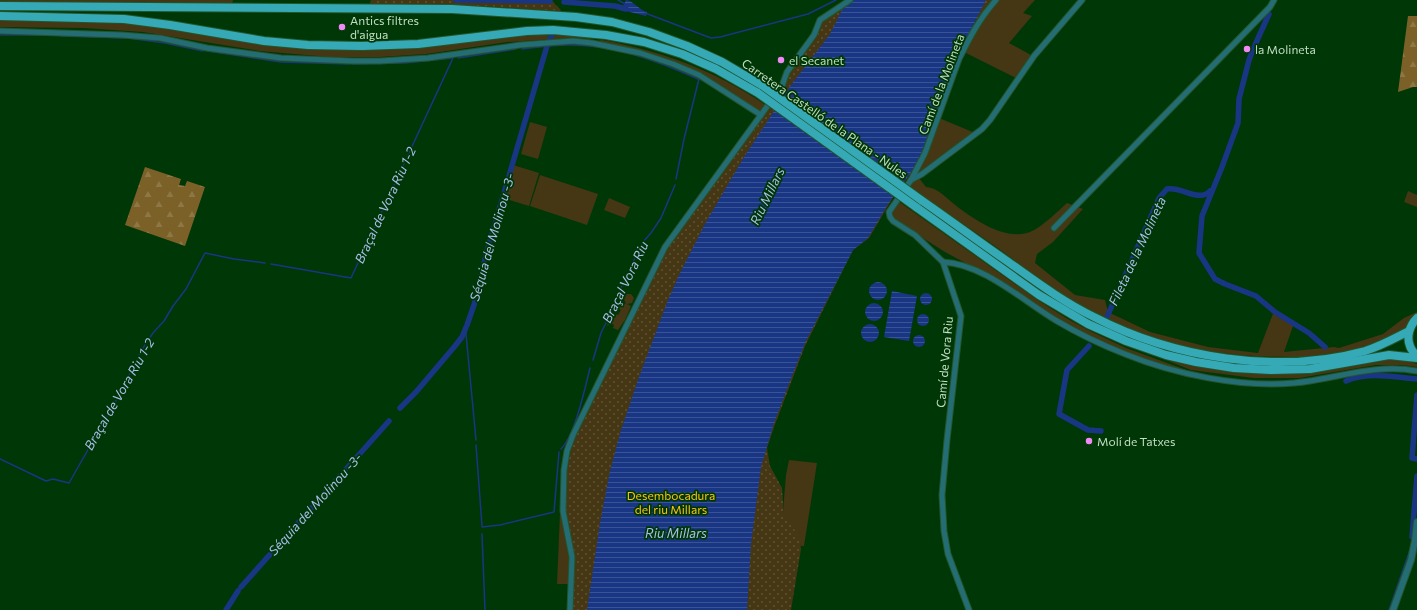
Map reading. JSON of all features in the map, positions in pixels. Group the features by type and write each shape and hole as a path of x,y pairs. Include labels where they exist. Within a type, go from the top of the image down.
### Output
{"main road":[{"name":"Carretera Castelló de la Plana - Nules","path":"0,6 452,9 576,17 612,22 649,32 687,46 722,62 763,86 1044,288 1093,317 1128,333 1166,346 1198,354 1272,362 1309,360 1366,351 1409,331"},
{"name":"Carretera Castelló de la Plana - Nules","path":"0,16 124,20 170,25 264,41 308,45 362,46 418,44 527,31 553,30 600,34 644,42 682,54 716,69 758,93 1039,295 1088,324 1126,341 1166,355 1196,362 1234,368 1271,370 1310,369 1389,355 1417,358"},
{"path":"1417,318 1413,322 1409,331 1409,346 1417,358"}],"street":[{"path":"570,610 572,557 563,511 564,470 567,451 573,435 665,246 782,86 787,72 814,34 820,20 850,0"},
{"name":"Camí de la Molineta","path":"911,180 925,153 959,59 976,25 996,0"},
{"name":"Camí de Vora Riu","path":"969,610 948,554 943,520 943,480 960,316 943,262 915,235 893,221 889,212 911,180 922,174 982,129 990,120 1034,56 1082,0"},
{"path":"1054,228 1236,42 1274,0"},
{"path":"0,31 122,35 160,38 207,48 281,58 352,61 428,58 520,45 573,41 592,43 640,53 673,64 699,75 761,115"},
{"path":"943,262 970,267 997,282 1057,321 1093,341 1155,365 1188,374 1248,383 1283,384 1308,381 1376,368 1417,370"},
{"path":"1392,610 1411,560 1417,522"}],"green space":[{"path":"0,0 233,0 232,4 0,2"},
{"path":"371,0 551,0 561,10 482,6 370,5"},
{"name":"Riu Millars","path":"854,0 993,0 975,22 964,43 924,148 914,169 892,199 869,238 853,250 805,346 767,448 770,466 782,488 783,511 800,539 801,549 791,610 573,610 574,557 565,510 566,472 571,449 580,424 666,249 767,110 789,72 816,36 822,22"},
{"path":"998,0 1035,0 1023,13 1032,16 1009,43 1031,55 1016,78 964,52 976,26"},
{"path":"1408,16 1417,16 1417,87 1398,92"},
{"path":"0,20 136,24 281,47 356,50 537,34 594,37 589,39 573,38 507,42 426,54 380,57 329,57 260,51 143,32 84,28 0,27"},
{"path":"602,40 646,50 688,64 728,82 767,106 761,114 729,93 674,64 591,42"},
{"path":"939,118 975,133 912,178"},
{"path":"530,122 547,127 538,159 521,154"},
{"path":"513,165 539,173 529,206 503,198"},
{"path":"145,167 181,179 179,185 185,186 187,181 205,187 185,246 125,225"},
{"path":"540,175 598,194 587,225 530,206"},
{"path":"919,178 926,187 941,193 971,217 1003,232 1024,234 1034,230 1067,203 1083,209 1053,242 1037,254 1035,263 1075,295 1105,300 1108,312 1150,332 1208,347 1258,353 1274,311 1294,323 1284,352 1334,347 1339,348 1383,334 1404,318 1417,313 1404,329 1397,333 1361,348 1340,352 1309,356 1278,357 1248,356 1189,347 1160,339 1104,317 1056,290 908,186"},
{"path":"1408,191 1417,195 1417,207 1404,202"},
{"path":"609,198 630,207 625,218 604,210"},
{"path":"898,201 1036,299 1066,318 1126,348 1192,372 1187,372 1135,356 1091,337 1056,319 995,279 945,252 896,221 891,213"},
{"path":"626,294 631,294 634,298 632,303 627,304 631,306 625,320 618,330 613,328 614,325 610,323 608,326 607,325 613,313 618,315 621,310 616,308 619,301 626,304 624,299"},
{"path":"1151,354 1178,362 1215,369 1268,374 1326,371 1392,359 1417,364 1417,367 1402,365 1376,365 1299,378 1254,378 1191,370"},
{"path":"789,460 817,463 804,546 801,546 783,511 786,475"},
{"path":"563,511 571,557 571,584 557,584 560,513"}],"water":[{"path":"626,0 632,2 647,12 646,16 618,9 619,5 623,6"},
{"name":"Riu Millars","path":"854,0 986,0 964,43 945,88 924,148 914,168 888,204 868,238 853,250 806,341 792,376 774,423 761,467 751,544 747,610 587,610 600,523 610,471 621,430 668,300 706,222 744,157 791,85 830,34 843,8"},
{"path":"878,282 884,285 887,291 884,297 878,300 872,297 869,291 872,285"},
{"path":"892,291 917,296 909,341 884,337"},
{"path":"924,293 928,293 932,299 928,305 924,305 920,301 920,297"},
{"path":"874,303 880,306 883,312 880,318 874,321 868,318 865,312 868,306"},
{"path":"921,314 925,314 929,320 925,326 921,326 917,322 917,318"},
{"path":"870,324 876,327 879,333 876,339 870,342 864,339 861,333 864,327"},
{"path":"917,335 921,335 925,341 921,347 917,347 913,343 913,339"}],"waterway":[{"path":"456,0 550,1"},
{"path":"618,0 625,4"},
{"path":"645,13 711,38 808,14 836,0"},
{"path":"564,2 615,6 626,9"},
{"path":"1255,45 1269,14"},
{"path":"0,35 55,35"},
{"name":"Séquia del Molinou -3-","path":"550,39 552,35"},
{"path":"61,36 124,38"},
{"path":"128,38 165,43 203,51"},
{"name":"Braçal de Vora Riu 1-2","path":"522,49 565,45 604,48 652,60 698,79"},
{"name":"Séquia del Molinou -3-","path":"400,408 416,392 455,346 462,337 467,325 474,305 487,251 547,46"},
{"name":"Braçal de Vora Riu 1-2","path":"458,58 516,49"},
{"path":"1253,49 1239,99 1238,123 1202,216 1199,253 1215,279 1256,296 1275,312 1309,333 1325,347"},
{"path":"207,51 281,62 349,64"},
{"path":"352,64 405,63 453,58"},
{"name":"Braçal de Vora Riu 1-2","path":"271,264 351,278 453,58"},
{"name":"Braçal Vora Riu","path":"676,179 699,79"},
{"name":"Braçal Vora Riu","path":"593,360 601,333 642,243 661,218 675,185"},
{"name":"Fileta de la Molineta","path":"1107,317 1159,198 1167,189 1178,190 1195,195 1206,194 1210,191"},
{"name":"Braçal de Vora Riu 1-2","path":"0,459 46,481 53,479 69,483 118,397 141,351 186,289 205,253 265,263"},
{"path":"467,325 466,334 476,440"},
{"name":"Fileta de la Molineta","path":"1089,346 1067,370 1059,414 1088,430 1101,431"},
{"name":"Braçal Vora Riu","path":"561,449 571,433 575,422 590,368"},
{"path":"1346,381 1371,375 1417,379"},
{"path":"1417,395 1412,458 1417,459"},
{"name":"Séquia del Molinou -3-","path":"241,587 389,421"},
{"path":"476,445 482,526"},
{"name":"Braçal Vora Riu","path":"482,527 500,525 554,512 559,452"},
{"path":"1412,537 1417,476"},
{"path":"482,534 485,610"},
{"path":"1389,610 1410,550"},
{"name":"Séquia del Molinou -3-","path":"226,610 238,591"}],"place":[{"name":"Antics filtres d'aigua","path":"342,27"},
{"name":"la Molineta","path":"1247,49"},
{"name":"el Secanet","path":"781,60"},
{"name":"Molí de Tatxes","path":"1089,441"}],"park label":[{"name":"Desembocadura del riu Millars","path":"671,502"}]}
